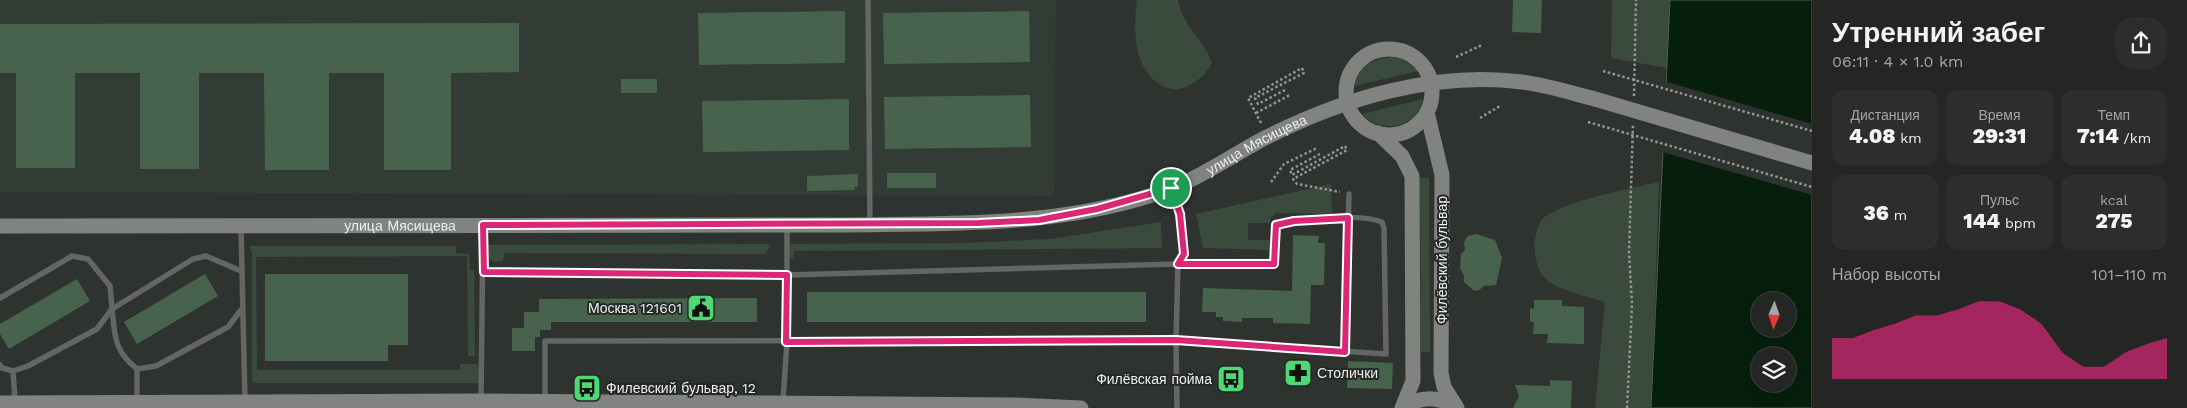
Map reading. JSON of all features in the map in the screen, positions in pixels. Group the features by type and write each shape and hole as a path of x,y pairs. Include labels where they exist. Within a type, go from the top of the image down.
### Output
{"street":[{"path":"1348,103 1346,86 1349,76 1356,64 1366,55 1378,50 1392,48 1404,51 1416,58 1428,73 1432,83 1432,93 1427,112 1418,124 1405,132 1394,135 1378,133"},
{"name":"улица Мясищева","path":"0,226 787,225 978,223 1039,220 1097,209 1171,188 1277,132 1348,103 1386,92 1432,83 1495,80 1522,82 1595,99 1812,163"},
{"name":"Филёвский бульвар","path":"1348,103 1354,118 1362,126 1378,133 1402,156 1412,176 1413,381 1403,408"},
{"name":"Филёвский бульвар","path":"1427,112 1442,175 1441,374 1444,387 1456,407"},
{"name":"Филёвский бульвар","path":"1403,408 1420,399 1433,398 1445,400 1456,407"},
{"path":"7,403 137,402 245,406 481,405 545,402 654,405 1014,405 1081,408"}],"lane":[{"path":"868,0 870,224"},
{"path":"1171,188 1180,214 1184,254 1178,264 1177,408"},
{"path":"1345,352 1349,194"},
{"path":"484,272 787,275 1178,264 1274,264 1276,225 1294,221 1348,218 1377,220 1382,222 1384,228 1386,354 1176,340 545,342 545,402"},
{"path":"481,405 484,272 483,225"},
{"path":"783,404 786,342 787,225"},
{"path":"240,227 245,406"},
{"path":"0,298 72,256 88,259 110,286 116,341 125,360 137,369 156,366 228,326 241,310"},
{"path":"0,365 2,368 13,371 28,366 97,329 112,309 192,260 206,256 241,271"},
{"path":"137,369 137,402"},
{"path":"7,403 13,371"}],"path":[{"path":"1634,105 1636,0"},
{"path":"1456,57 1482,45"},
{"path":"1261,123 1248,98 1302,68 1304,73 1254,98 1258,104 1287,89"},
{"path":"1603,71 1812,131"},
{"path":"1256,113 1290,95"},
{"path":"1480,118 1500,106"},
{"path":"1627,408 1632,305 1629,252 1633,115"},
{"path":"1588,122 1812,187"},
{"path":"1320,154 1290,170 1292,175 1345,146 1347,150 1293,179 1297,184 1349,194"},
{"path":"1271,182 1284,164 1317,148"}],"shaded area":[{"path":"0,0 1056,0 1054,196 0,192"},
{"path":"1137,0 1178,0 1188,25 1212,62 1206,72 1195,82 1181,89 1171,89 1153,79 1146,70 1137,48 1135,24"},
{"path":"1612,0 1670,0 1667,68 1611,58"},
{"path":"1670,0 1812,0 1812,408 1651,408"},
{"path":"1391,57 1402,59 1418,71 1354,86 1359,74 1367,65"},
{"path":"1423,99 1413,117 1397,125 1379,125 1370,121 1362,114"},
{"path":"1420,178 1429,178 1430,352 1421,352"},
{"path":"1659,182 1651,408 1595,408 1605,302 1563,289 1544,278 1538,267 1535,254 1536,233 1541,221 1549,214 1561,208 1596,197"},
{"path":"1331,184 1332,214 1277,213 1271,217 1270,223 1248,223 1248,240 1270,240 1270,250 1203,248 1196,214"},
{"path":"1161,222 1162,248 794,251 793,260 790,256 790,244 964,243 1050,239"},
{"path":"770,244 766,254 504,253 503,261 494,262 489,258 488,245"},
{"path":"249,246 456,246 456,253 469,254 470,270 474,270 475,356 468,356 467,256 256,257 257,370 460,370 460,364 477,364 480,372 479,383 254,383 252,380 252,252"}],"pier":[{"path":"1664,81 1812,124 1812,195 1659,151"}],"building":[{"path":"1513,0 1542,0 1541,33 1512,32"},
{"path":"845,11 845,63 699,65 698,13"},
{"path":"1029,11 1030,62 884,64 883,13"},
{"path":"519,23 519,72 451,73 451,170 384,170 384,73 329,73 329,170 265,170 264,73 199,73 199,169 140,169 140,73 75,73 75,168 16,168 16,73 0,73 0,24"},
{"path":"621,79 657,79 657,93 621,93"},
{"path":"1030,95 1031,147 885,149 884,97"},
{"path":"849,99 849,150 703,152 702,101"},
{"path":"887,173 936,173 936,188 887,188"},
{"path":"858,174 858,187 854,187 855,190 807,191 807,176"},
{"path":"1476,234 1495,240 1502,258 1496,285 1484,286 1478,291 1473,290 1464,282 1464,276 1460,268 1461,254 1465,250 1464,242 1468,236"},
{"path":"1293,235 1319,236 1318,243 1325,243 1324,285 1311,285 1310,324 1273,323 1273,318 1242,318 1242,322 1223,321 1223,317 1216,317 1216,312 1202,312 1203,288 1292,291"},
{"path":"205,274 218,296 137,344 124,322"},
{"path":"265,274 408,274 408,345 388,345 388,361 265,361"},
{"path":"77,279 90,301 9,349 0,334 0,324"},
{"path":"807,292 1146,292 1146,322 807,322"},
{"path":"757,298 757,322 551,322 551,330 540,330 540,337 535,337 535,351 512,351 512,328 524,328 524,312 539,312 539,299"},
{"path":"1534,300 1562,300 1562,306 1584,307 1584,344 1547,343 1548,334 1533,334 1534,322 1530,322 1530,308 1534,309"},
{"path":"1348,361 1393,363 1392,389 1347,388"},
{"path":"1550,380 1572,381 1571,408 1513,408 1519,396 1515,385 1550,386"}],"place":[{"name":"Москва 121601","path":"701,308"},
{"name":"Столички","path":"1298,373"},
{"name":"Филёвская пойма","path":"1231,379"},
{"name":"Филевский бульвар, 12","path":"587,388"}],"route":[{"path":"1171,188 1180,214 1184,254 1178,264 1274,264 1276,225 1294,221 1348,218 1345,352 1176,340 786,342 787,275 484,272 483,225 839,225 1039,220 1097,209 1171,188"}]}
